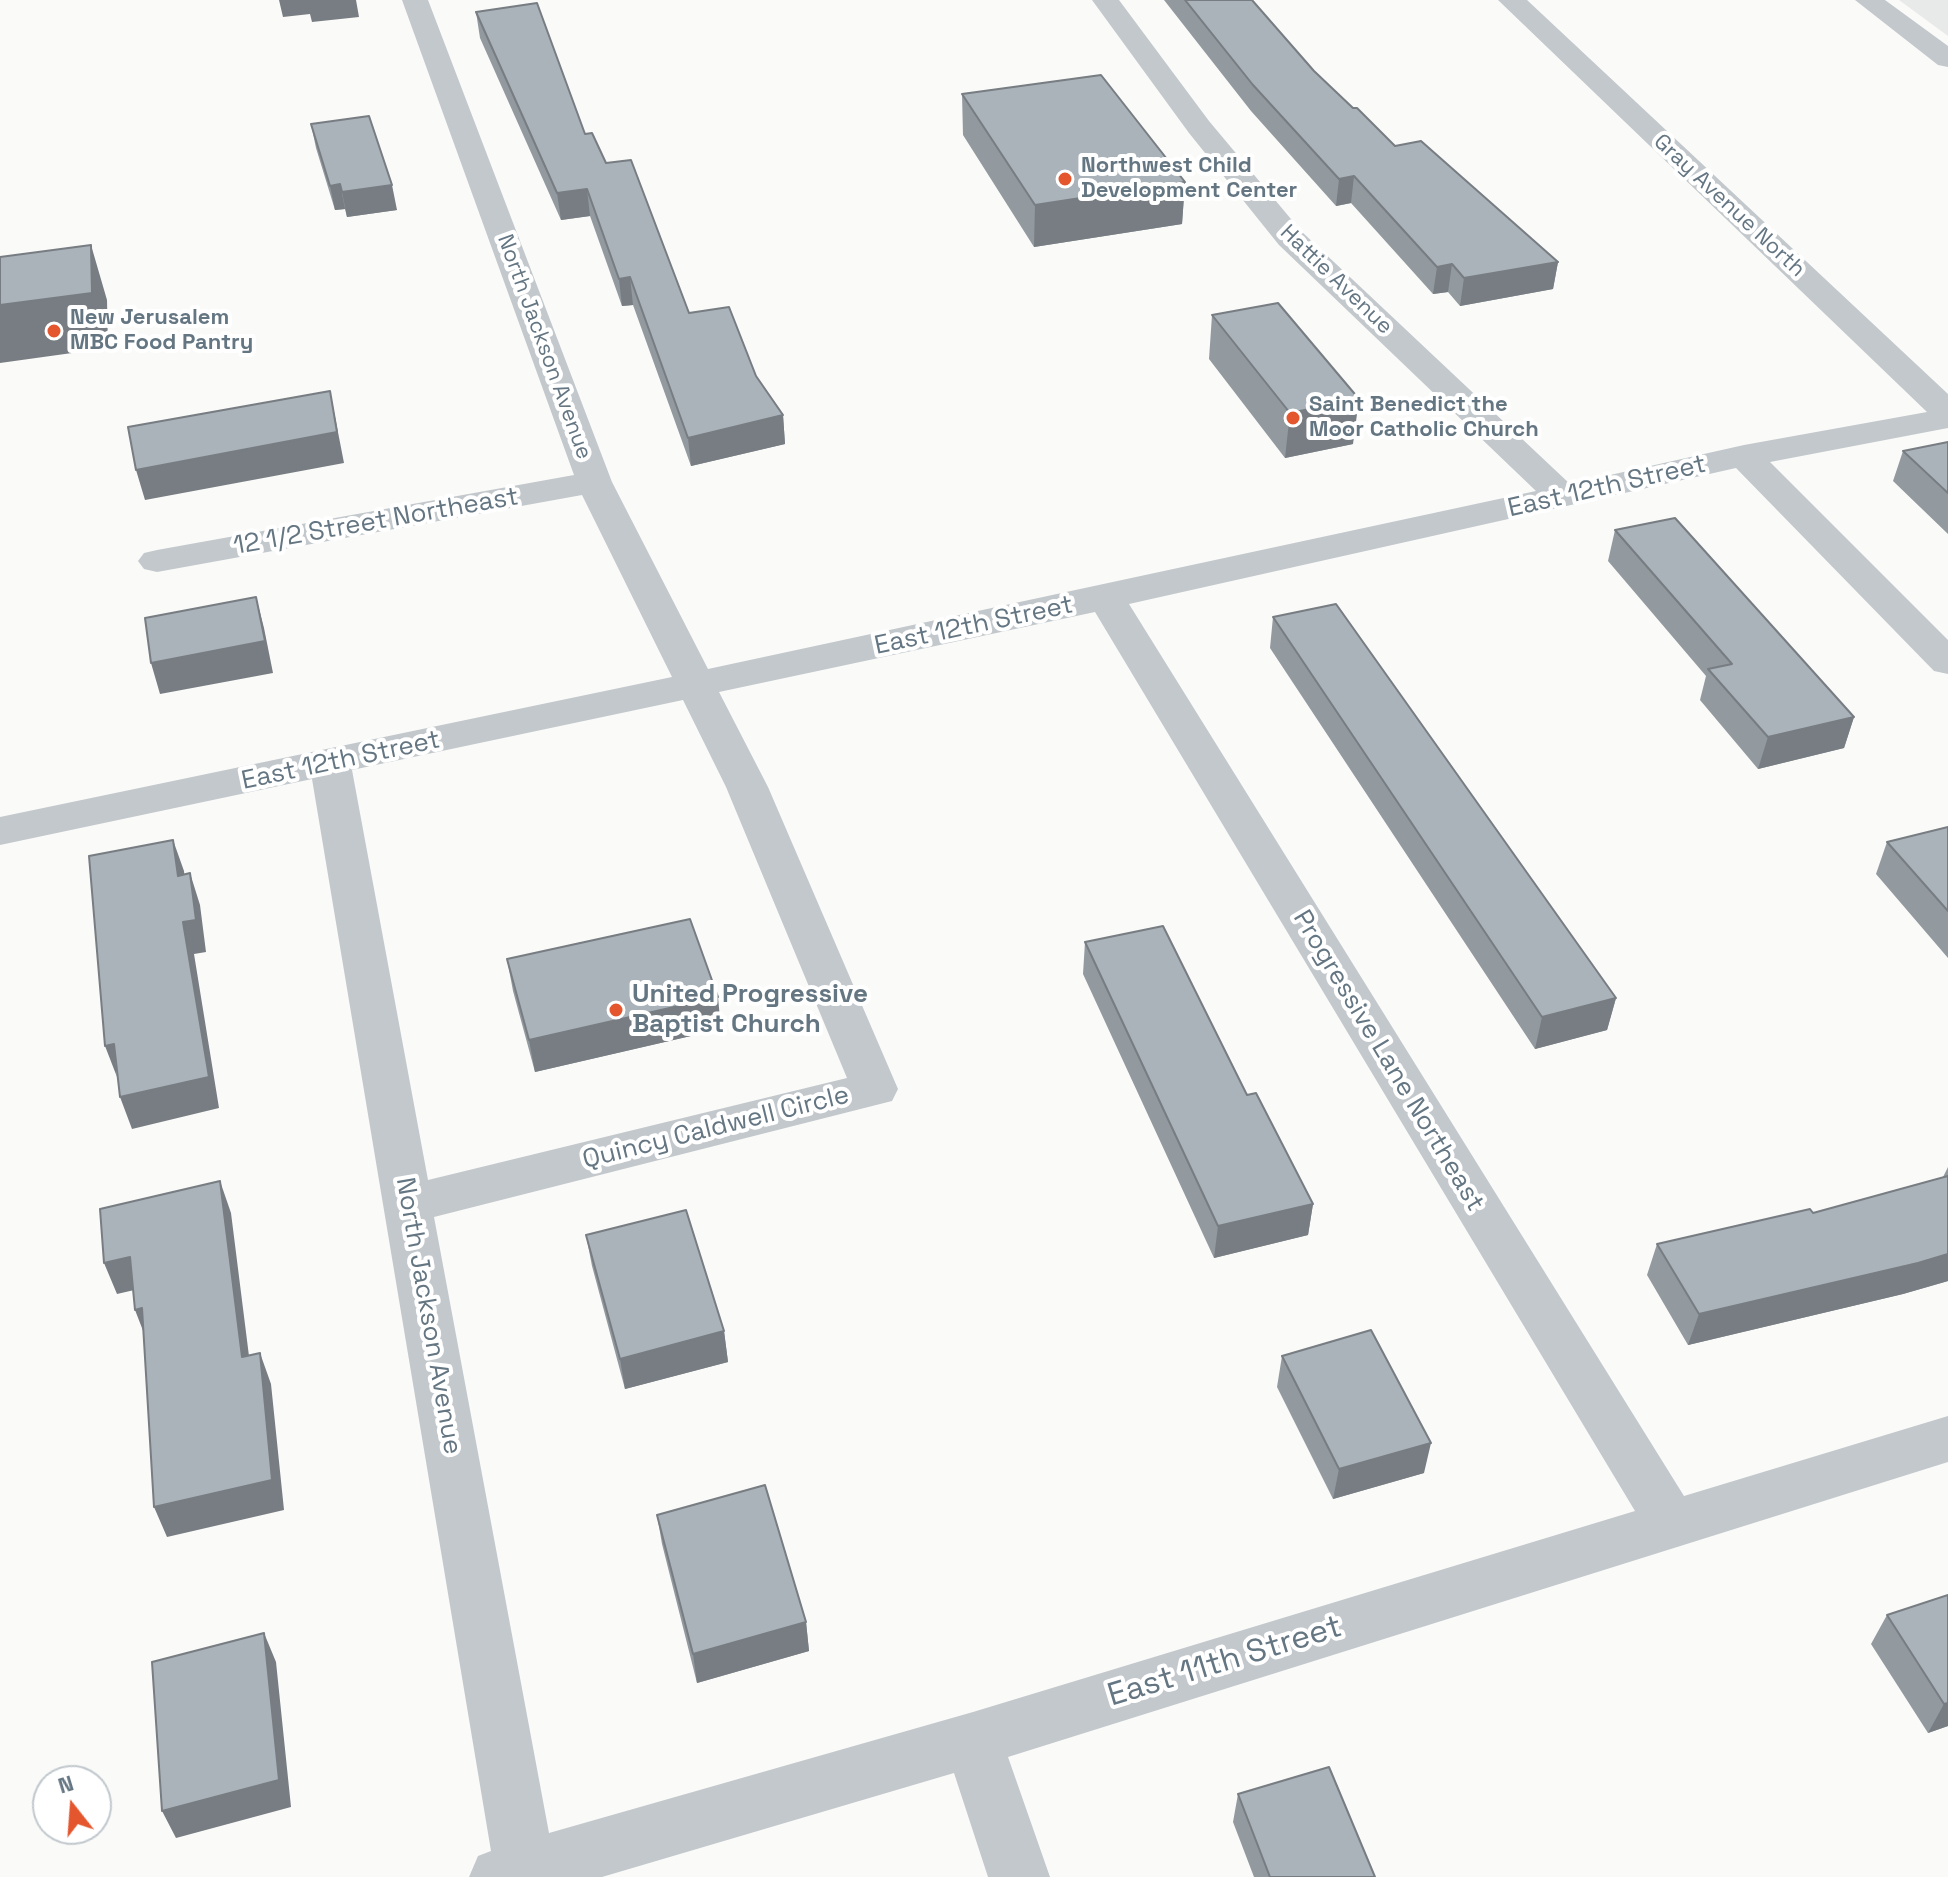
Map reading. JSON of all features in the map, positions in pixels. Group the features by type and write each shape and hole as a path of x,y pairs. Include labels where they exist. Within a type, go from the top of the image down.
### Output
{"street":[{"name":"North Jackson Avenue","path":"415,0 594,482 695,685"},
{"name":"Hattie Avenue","path":"1105,0 1199,127 1290,238 1563,497"},
{"name":"Gray Avenue North","path":"1511,0 1948,415"},
{"path":"1868,0 1948,59"},
{"name":"East 12th Street","path":"0,831 1106,598 1744,456 1948,415"},
{"path":"1744,456 1948,662"},
{"name":"12 1/2 Street Northeast","path":"157,561 594,482"},
{"name":"Progressive Lane Northeast","path":"1106,598 1671,1523"},
{"name":"Quincy Caldwell Circle","path":"408,1204 875,1089 747,787 695,685"},
{"name":"North Jackson Avenue","path":"330,763 408,1204 513,1873"},
{"name":"East 11th Street","path":"513,1873 973,1740 1948,1439"},
{"path":"973,1740 1019,1877"}],"shaded area":[{"path":"1899,0 1948,0 1948,36"}],"building":[{"path":"1185,0 1252,0 1314,71 1395,146 1421,141 1558,262 1464,278 1452,264 1437,267 1354,176 1339,179 1253,85"},
{"path":"537,3 585,134 592,133 606,163 631,160 689,313 729,307 756,376 783,415 688,438 630,277 619,279 587,189 557,193 476,12"},
{"path":"1101,75 1185,182 1035,205 962,94"},
{"path":"369,116 392,185 342,192 340,184 330,186 311,124"},
{"path":"91,245 92,293 0,305 0,257"},
{"path":"1278,303 1359,399 1290,413 1212,315"},
{"path":"330,391 337,432 136,470 128,427"},
{"path":"1948,442 1948,493 1903,451"},
{"path":"1675,518 1854,717 1768,737 1708,669 1732,664 1615,530"},
{"path":"256,597 265,641 151,663 145,618"},
{"path":"1336,604 1616,998 1542,1017 1273,617"},
{"path":"1948,827 1948,911 1887,842"},
{"path":"173,840 178,876 190,873 196,920 183,922 209,1077 120,1097 114,1044 105,1046 89,856"},
{"path":"690,919 718,997 529,1040 507,959"},
{"path":"1163,926 1247,1095 1256,1093 1313,1204 1218,1226 1085,942"},
{"path":"1948,1176 1948,1254 1918,1263 1699,1314 1657,1244 1810,1209 1813,1213"},
{"path":"220,1181 242,1357 260,1353 272,1480 154,1507 142,1308 135,1310 130,1257 104,1263 100,1209"},
{"path":"686,1210 724,1331 620,1359 586,1235"},
{"path":"1371,1330 1431,1443 1339,1469 1282,1356"},
{"path":"765,1485 806,1622 693,1654 657,1515"},
{"path":"1948,1595 1948,1703 1944,1704 1887,1615"},
{"path":"264,1633 279,1780 162,1811 152,1662"},
{"path":"1329,1767 1375,1877 1270,1877 1238,1794"}],"place":[{"name":"Northwest Child Development Center","path":"1065,179"},
{"name":"New Jerusalem MBC Food Pantry","path":"54,331"},
{"name":"Saint Benedict the Moor Catholic Church","path":"1293,418"},
{"name":"United Progressive Baptist Church","path":"616,1010"}]}
